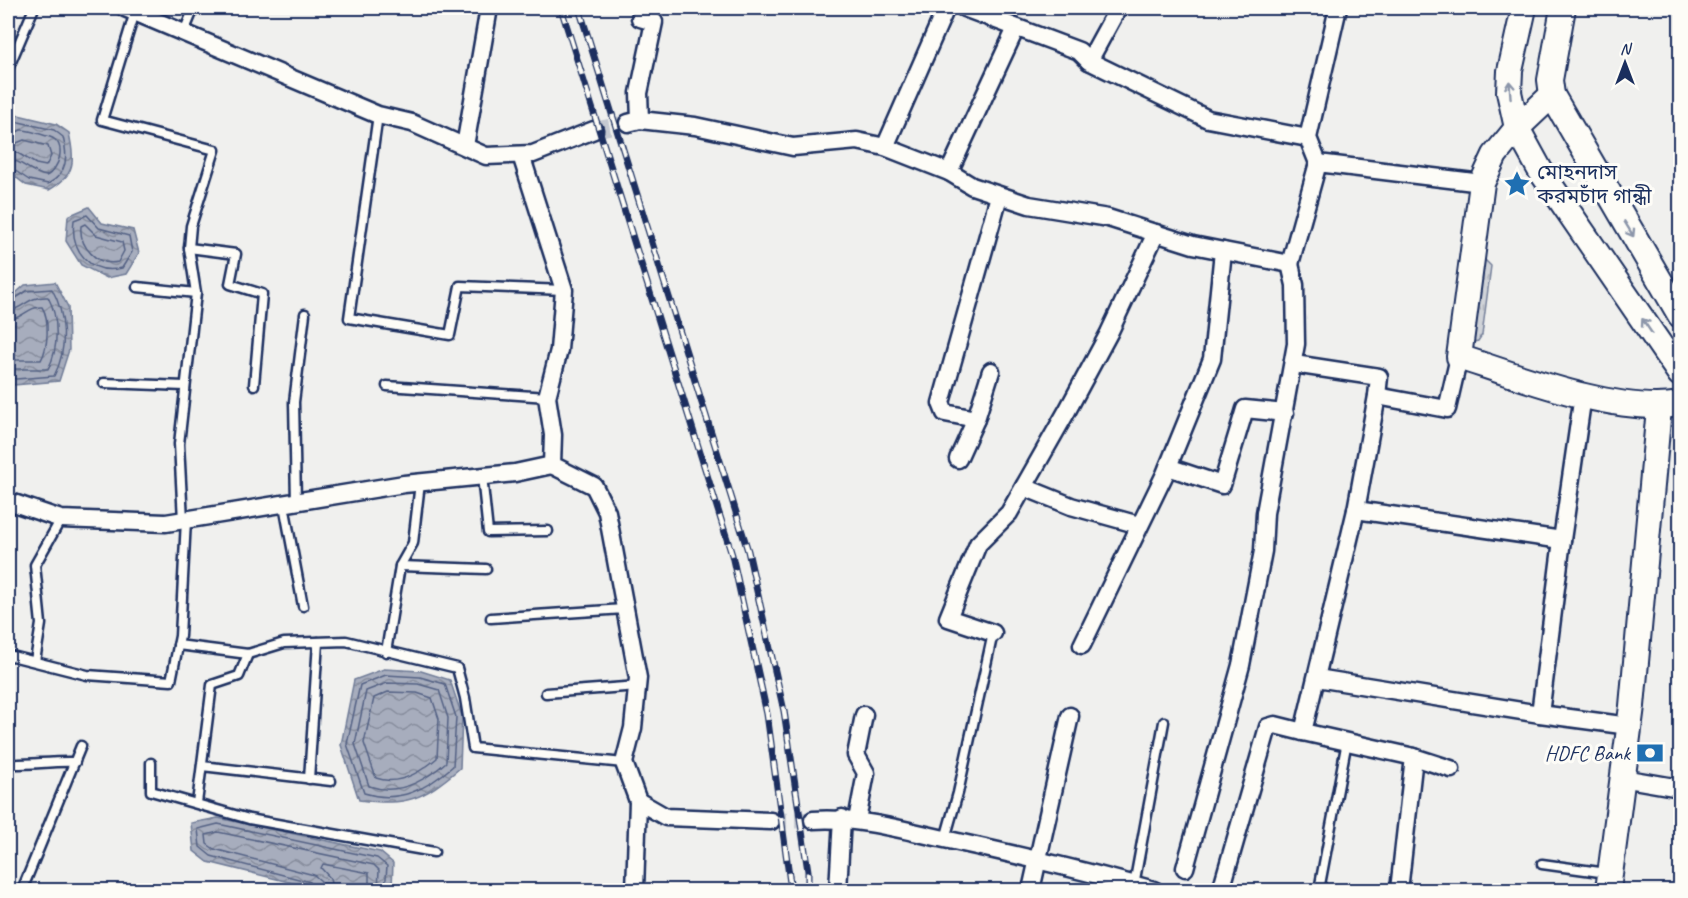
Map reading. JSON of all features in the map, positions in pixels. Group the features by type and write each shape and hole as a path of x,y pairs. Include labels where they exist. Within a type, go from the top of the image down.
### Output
{"street":[{"path":"465,146 489,8"},
{"path":"643,8 640,18 654,22 634,122 695,126 793,147 857,141 885,147 949,172 972,186 1029,205 1108,218 1193,245 1290,264"},
{"path":"885,147 946,8"},
{"path":"964,8 1079,51 1089,61 1209,119 1308,138"},
{"path":"1089,61 1118,8"},
{"path":"1185,868 1241,665 1263,551 1265,513 1294,364 1295,285 1290,264 1318,163 1308,138 1338,8"},
{"path":"1524,8 1510,71 1509,92 1517,128 1540,170 1680,374"},
{"path":"1563,8 1550,80 1552,95 1680,315"},
{"path":"130,9 378,115 412,123 486,156 533,154 594,130"},
{"path":"949,172 1016,28"},
{"path":"1377,396 1448,409 1459,357 1482,183 1495,155 1517,128 1552,95"},
{"path":"521,154 564,290 559,350 547,397 553,435 552,465"},
{"path":"1318,163 1482,183"},
{"path":"976,419 945,413 941,403 999,196"},
{"path":"993,633 948,618 978,544 1009,513 1024,487 1109,333 1156,232"},
{"path":"1082,645 1168,467 1212,359 1224,251"},
{"path":"1459,357 1584,395 1670,406 1609,882"},
{"path":"1294,364 1380,377 1356,510 1303,732"},
{"path":"958,459 976,419 992,371"},
{"path":"1540,714 1562,540 1584,395"},
{"path":"1168,467 1222,484 1245,409 1285,413"},
{"path":"8,501 61,519 166,523 420,483 552,465 594,486 607,512 638,686 633,728 624,763 638,801 635,891"},
{"path":"1024,487 1071,506 1138,525"},
{"path":"1356,510 1562,540"},
{"path":"1317,678 1629,726"},
{"path":"838,891 849,819 866,773 856,755 864,715"},
{"path":"1031,891 1070,716"},
{"path":"1221,891 1268,727 1275,725 1347,741 1414,757 1451,769"},
{"path":"1399,891 1414,757"},
{"path":"1622,778 1680,788"},
{"path":"638,801 666,818 771,821"},
{"path":"813,820 849,819 1037,859 1154,891"}],"lane":[{"path":"8,69 34,8"},
{"path":"184,32 194,8"},
{"path":"8,655 87,675 171,681 178,645 185,520 179,444 196,293 189,248 191,226 214,150 102,120 130,9"},
{"path":"378,115 349,318 450,335 460,286 564,290"},
{"path":"189,248 236,254 230,284 262,294 254,385"},
{"path":"137,287 196,293"},
{"path":"303,606 290,504 294,402 305,314"},
{"path":"104,383 185,386"},
{"path":"387,387 547,397"},
{"path":"482,476 488,532 548,531"},
{"path":"386,652 400,566 413,543 420,483"},
{"path":"35,662 41,624 35,565 61,519"},
{"path":"400,566 486,569"},
{"path":"491,618 624,609"},
{"path":"945,839 958,793 993,633"},
{"path":"178,645 248,654 284,643 345,641 457,668 465,698 473,748 624,763"},
{"path":"309,779 318,642"},
{"path":"197,803 212,685 240,676 248,654"},
{"path":"546,693 638,686"},
{"path":"1134,885 1164,722"},
{"path":"1319,891 1347,741"},
{"path":"22,891 81,746"},
{"path":"8,764 24,765 45,760 75,762"},
{"path":"151,763 151,791 249,819 434,852"},
{"path":"202,766 331,781"},
{"path":"1542,864 1609,882"}],"green space":[{"path":"1483,258 1491,266 1482,335 1478,341 1470,343"}],"water":[{"path":"14,114 56,124 69,133 72,159 69,173 49,190 26,185 9,172 8,128"},
{"path":"89,207 102,223 133,230 139,253 126,274 107,278 81,265 66,241 68,216"},
{"path":"55,282 68,307 69,350 59,381 14,385 8,382 8,300 25,285"},
{"path":"384,669 421,671 450,680 462,716 460,768 435,787 414,798 390,802 359,800 341,745 354,680"},
{"path":"218,818 380,852 393,863 392,887 389,890 321,890 208,862 194,851 191,823"}],"tunnel":[{"path":"594,130 628,123"},
{"path":"771,821 813,820"}],"railway":[{"path":"561,8 732,555 767,714 791,890"},
{"path":"579,8 748,551 784,711 808,871 808,890"}],"place":[{"name":"মোহনদাস করমচাঁদ গান্ধী","path":"1517,184"},
{"name":"HDFC Bank","path":"1650,753"}]}
